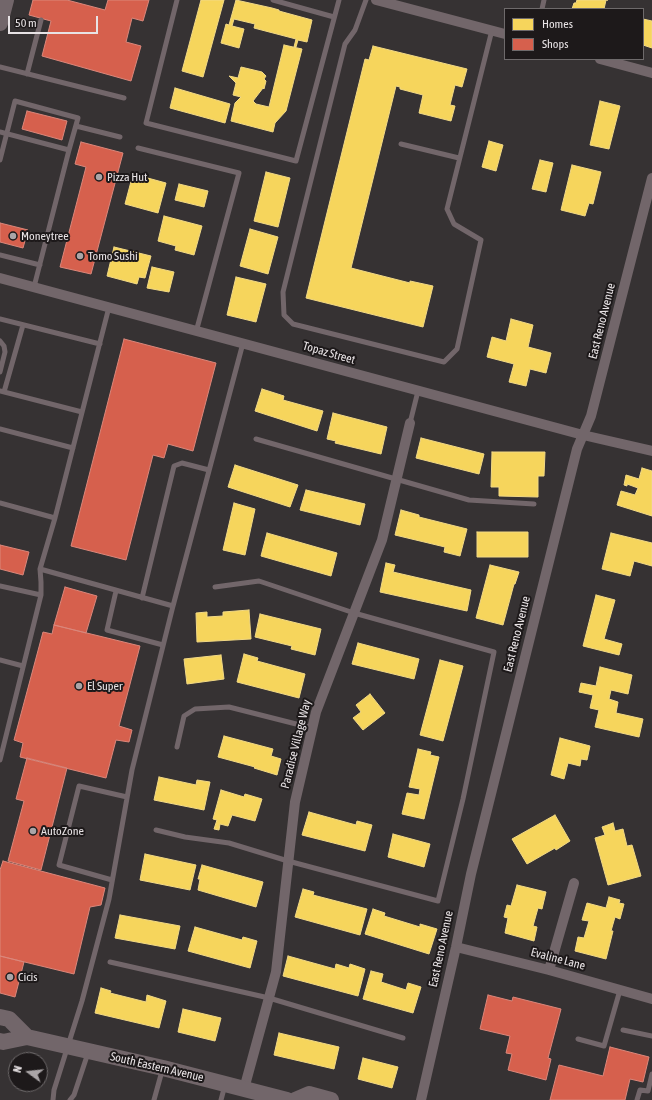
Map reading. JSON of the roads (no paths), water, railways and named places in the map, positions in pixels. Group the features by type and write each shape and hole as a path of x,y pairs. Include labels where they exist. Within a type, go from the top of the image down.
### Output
{"main road":[{"path":"0,23 6,0"},
{"path":"0,1017 9,1019 27,1037"},
{"name":"South Eastern Avenue","path":"0,1041 3,1042 27,1037 163,1068 287,1100"},
{"path":"294,1100 309,1094 331,1100"}],"street":[{"path":"376,0 504,34"},
{"path":"604,60 652,73"},
{"name":"East Reno Avenue","path":"421,1100 456,947 470,874 577,449 590,416 652,178"},
{"name":"Topaz Street","path":"0,278 196,332 243,342 583,435 652,451"},
{"name":"Paradise Village Way","path":"244,1089 276,972 295,802 312,728 316,712 382,540 410,424"},
{"path":"550,970 574,883"},
{"name":"Evaline Lane","path":"456,947 550,970 652,999"}],"lane":[{"path":"177,0 146,124 296,161 339,0"},
{"path":"273,0 334,17"},
{"path":"366,0 356,30 345,44 283,292 284,315 293,324 444,362 457,349 481,240 454,224 447,209 492,30"},
{"path":"27,74 40,20"},
{"path":"0,67 124,98"},
{"path":"0,160 16,101 78,118 34,287"},
{"path":"76,126 120,137"},
{"path":"0,132 69,150"},
{"path":"401,144 459,158"},
{"path":"138,148 239,173 196,332"},
{"path":"0,255 40,265"},
{"path":"0,760 41,595 40,569 55,518 109,307"},
{"path":"0,319 100,344"},
{"path":"23,325 2,391 82,412"},
{"path":"0,341 4,346 5,352 0,372"},
{"path":"53,1100 54,1090 84,994 108,899 132,770 173,606 243,342"},
{"name":"Paradise Village Way","path":"410,424 418,391"},
{"path":"0,429 73,448"},
{"path":"256,439 469,500 534,504"},
{"path":"142,598 174,466 182,463 210,470"},
{"path":"0,503 55,518"},
{"path":"40,569 173,606"},
{"path":"156,830 228,843 288,861 438,900 463,799 494,652 354,613 260,580 215,587"},
{"path":"0,586 41,595"},
{"path":"116,591 107,630 163,645"},
{"path":"0,660 23,666"},
{"path":"177,747 184,716 195,709 229,707 312,728"},
{"path":"112,880 60,865 79,786 127,797"},
{"path":"110,962 269,998 403,1038"},
{"path":"578,1039 604,1046 620,990"},
{"path":"622,1030 652,1036"},
{"path":"70,1100 74,1095 88,1051"},
{"path":"154,1100 163,1068"},
{"path":"637,1100 640,1090 648,1090 652,1074"},
{"path":"221,1100 226,1084"}],"place":[{"name":"Pizza Hut","path":"99,177"},
{"name":"Moneytree","path":"13,236"},
{"name":"Tomo Sushi","path":"80,256"},
{"name":"El Super","path":"79,686"},
{"name":"AutoZone","path":"33,831"},
{"name":"Cicis","path":"10,977"}]}
